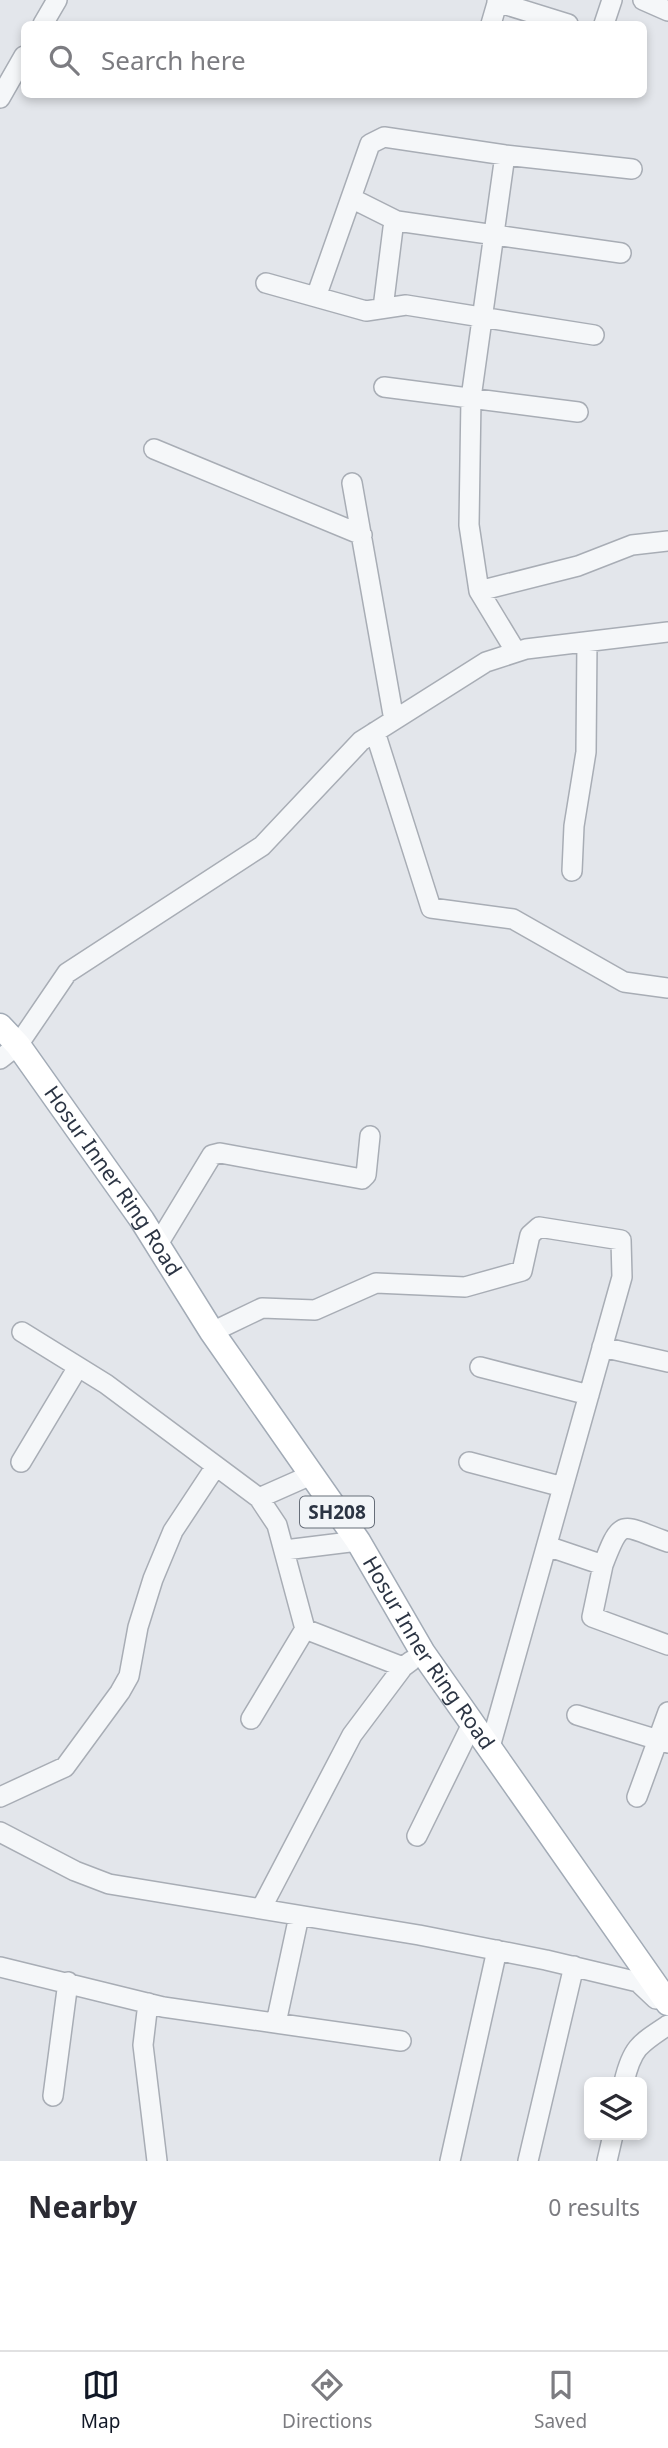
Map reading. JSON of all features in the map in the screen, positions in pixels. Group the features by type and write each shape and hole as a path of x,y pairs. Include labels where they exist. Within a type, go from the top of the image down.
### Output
{"main road":[{"name":"Hosur Inner Ring Road","path":"0,1026 9,1052 158,1244 212,1332 358,1541 413,1660 472,1722 491,1747 668,2004"}],"street":[{"path":"45,21 57,0"},
{"path":"605,21 612,0"},
{"path":"643,0 668,11"},
{"path":"492,21 498,1 559,21"},
{"path":"0,98 21,61"},
{"path":"316,297 370,144 384,136 505,155 632,169"},
{"path":"505,155 471,398 469,525 479,591 516,652"},
{"path":"351,198 397,221 493,237 621,253"},
{"path":"383,309 393,228 397,221"},
{"path":"266,283 366,312 406,305 594,335"},
{"path":"384,387 578,412"},
{"path":"154,449 362,535"},
{"path":"352,482 394,720"},
{"path":"479,591 579,566 632,545 668,541"},
{"path":"9,1052 67,973 261,846 361,741 375,732 486,662 516,652 668,632"},
{"path":"572,871 574,826 586,752 587,642"},
{"path":"375,732 430,908 513,919 624,982 668,988"},
{"path":"158,1244 212,1156 220,1153 362,1179 366,1175 370,1136"},
{"path":"212,1332 262,1308 315,1310 376,1283 465,1287 513,1275 522,1271 526,1263 530,1235 539,1227 621,1240 622,1277 491,1747"},
{"path":"22,1332 78,1367 259,1498 277,1525 305,1629 251,1719"},
{"path":"602,1347 668,1362"},
{"path":"21,1462 78,1367"},
{"path":"480,1367 589,1395"},
{"path":"469,1462 563,1487"},
{"path":"0,1797 65,1767 120,1692 130,1676 138,1627 153,1579 173,1531 216,1466"},
{"path":"259,1498 311,1475"},
{"path":"668,1542 628,1528 615,1533 603,1565 592,1617 668,1645"},
{"path":"285,1550 358,1541"},
{"path":"547,1546 603,1565"},
{"path":"262,1908 352,1735 413,1660 305,1629"},
{"path":"637,1797 663,1741 668,1712"},
{"path":"577,1715 663,1741"},
{"path":"417,1836 472,1722"},
{"path":"0,1832 75,1871 109,1884 262,1908 573,1966 638,1982 661,2004 668,2004"},
{"path":"276,2023 299,1916"},
{"path":"450,2161 498,1950"},
{"path":"528,2161 573,1966"},
{"path":"0,1967 148,2003 401,2041"},
{"path":"53,2096 68,1982"},
{"path":"148,2003 143,2045 157,2161"},
{"path":"625,2077 630,2056 640,2043 668,2025"},
{"path":"607,2161 611,2140"}]}
